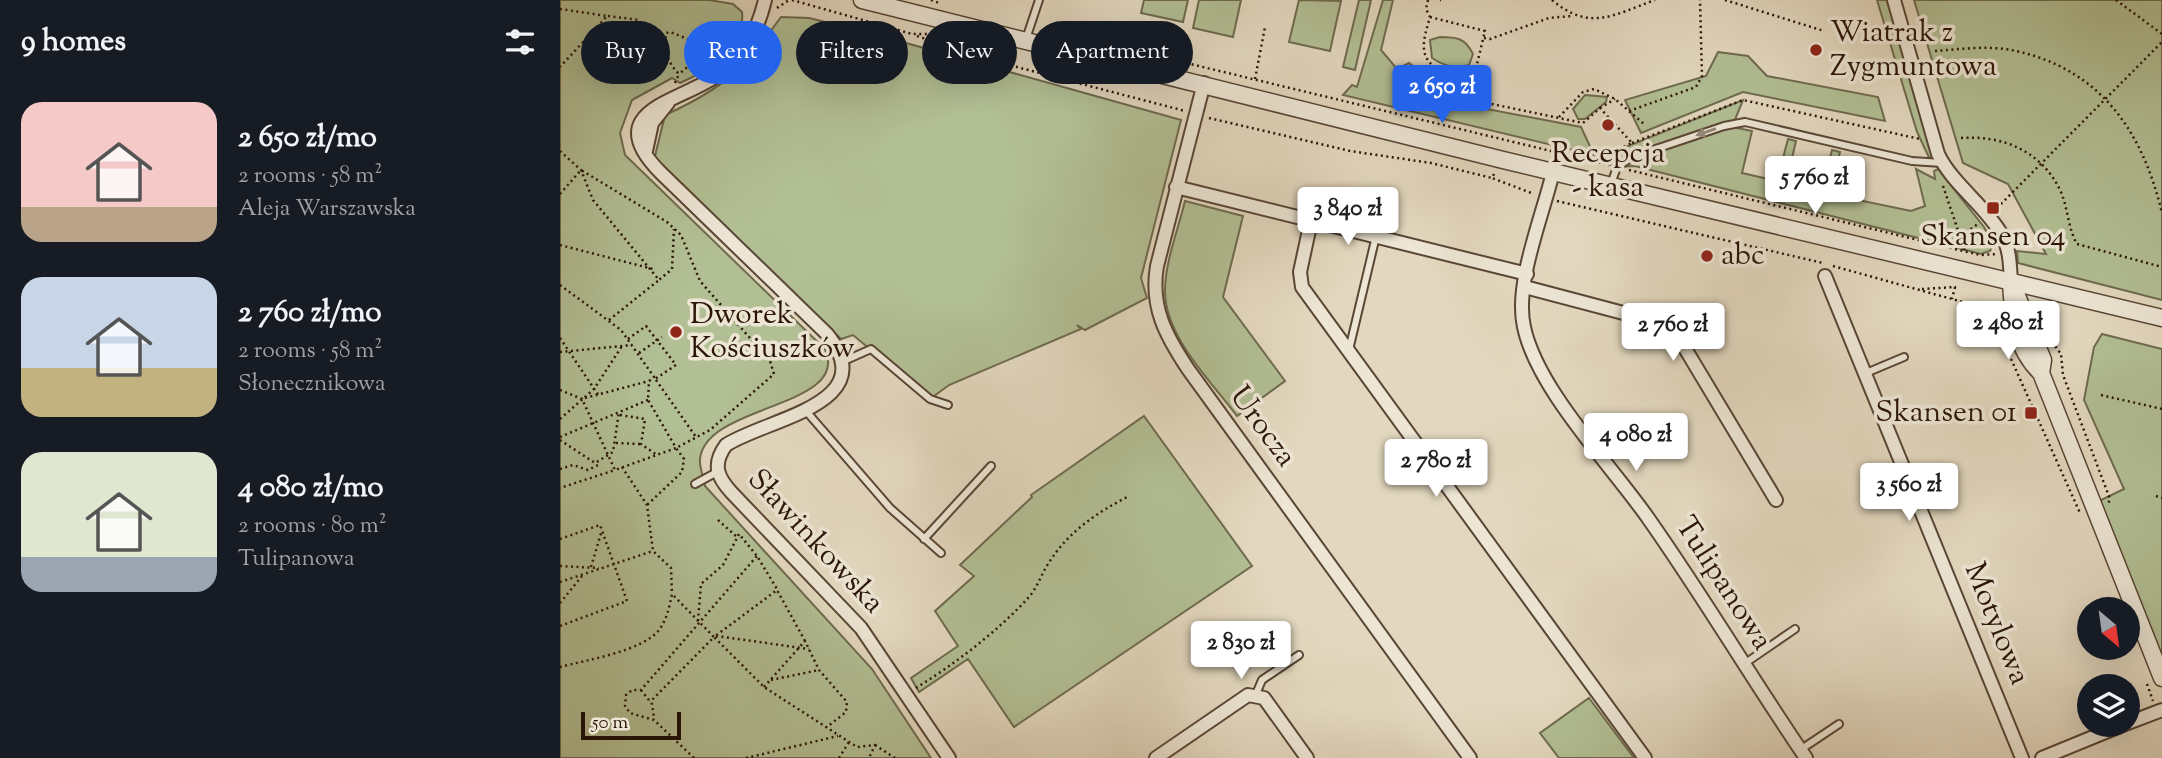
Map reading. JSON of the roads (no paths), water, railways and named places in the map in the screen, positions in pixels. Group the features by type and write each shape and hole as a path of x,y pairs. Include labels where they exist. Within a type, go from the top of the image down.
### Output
{"street":[{"path":"765,0 757,27 740,56 712,80 676,92 652,122 646,157 827,334 844,361"},
{"path":"862,0 1204,83 1499,159 2162,318"},
{"path":"1894,0 1938,164 2001,233 2007,247 2013,323 2028,360 2041,373 2162,678"},
{"name":"Urocza","path":"1204,83 1154,283 1157,311 1169,339 1188,369 1469,758"},
{"name":"Tulipanowa","path":"1553,172 1521,311 1523,326 1539,365 1576,423 1660,535 1803,754"},
{"path":"1176,187 1376,236 1665,324 1680,340 1776,500"},
{"path":"1311,221 1299,280 1645,758"},
{"name":"Motylowa","path":"1825,276 2022,758"},
{"path":"2011,282 2043,360 2041,373"},
{"name":"Sławinkowska","path":"844,361 841,382 808,414 726,445 717,459 717,472 732,493 861,628 949,758"},
{"path":"1156,758 1248,695 1256,694 1264,698 1307,758"},
{"path":"2140,719 2159,711"},
{"path":"2042,758 2094,737"}],"lane":[{"path":"1027,39 1039,0"},
{"path":"1610,186 1617,167 1632,157 1724,126 1745,122 1938,164"},
{"path":"1349,350 1376,236"},
{"path":"844,361 871,349 930,399 948,405"},
{"path":"1866,373 1905,357"},
{"path":"808,414 890,508 941,553"},
{"path":"924,539 991,466"},
{"path":"695,484 717,472"},
{"path":"1744,664 1795,629"},
{"path":"1256,694 1262,680 1299,655"},
{"path":"1803,754 1839,724"}],"place":[{"name":"Wiatrak z Zygmuntowa","path":"1816,50"},
{"name":"Recepcja - kasa","path":"1608,125"},
{"name":"Skansen 04","path":"1993,208"},
{"name":"abc","path":"1707,256"},
{"name":"Dworek Kościuszków","path":"676,332"},
{"name":"Skansen 01","path":"2031,413"}]}
